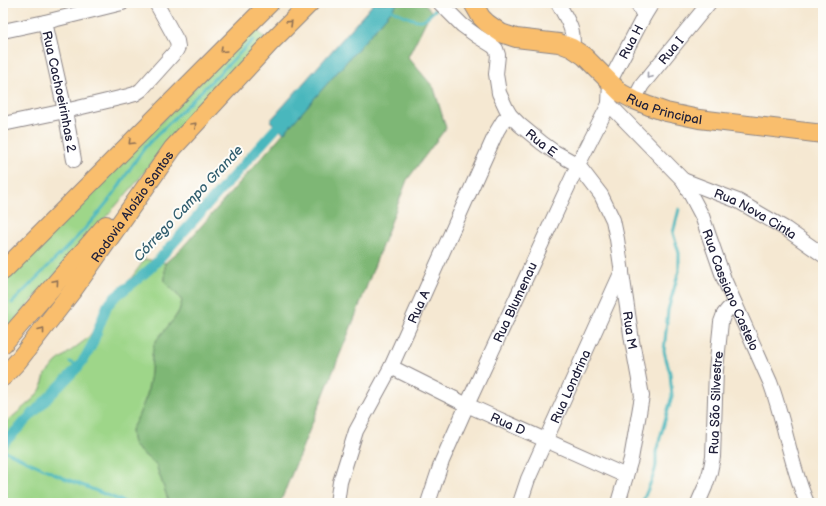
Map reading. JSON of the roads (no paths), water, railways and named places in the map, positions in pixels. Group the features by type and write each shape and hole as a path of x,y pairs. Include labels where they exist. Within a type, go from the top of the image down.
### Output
{"main road":[{"path":"3,271 270,3"},
{"name":"Rodovia Aloízio Santos","path":"3,377 18,361 73,290 173,148 270,43 310,3"},
{"path":"473,3 481,17 501,33 516,38 559,43 572,48"},
{"name":"Rua Principal","path":"572,48 584,56 621,93 634,100 666,112 682,116 823,134"},
{"path":"3,344 173,148"},
{"path":"3,255 32,241"}],"street":[{"path":"3,31 122,3"},
{"path":"3,124 65,112 135,94 141,90 178,47 178,41 156,3"},
{"path":"440,3 462,25 496,49 498,55 496,74 499,92 510,115"},
{"path":"558,3 572,28 574,38 572,48"},
{"path":"637,3 644,16"},
{"name":"Rua H","path":"610,81 652,3"},
{"name":"Rua I","path":"634,100 642,85 709,3"},
{"name":"Rua Cachoeirinhas 2","path":"45,22 74,160"},
{"path":"609,104 610,81"},
{"name":"Rua Blumenau","path":"428,503 442,461 466,405 578,165 609,104"},
{"name":"Rua Cassiano Castelo","path":"609,104 683,180 702,216 724,279 776,397 802,493 807,503"},
{"name":"Rua E","path":"510,115 542,143 559,155 578,165"},
{"name":"Rua A","path":"337,503 340,482 356,431 391,367 497,131 503,121 510,115"},
{"name":"Rua M","path":"578,165 600,195 613,220 642,396 635,437 618,503"},
{"name":"Rua Nova Cinta","path":"683,180 738,200 786,229 823,255"},
{"name":"Rua Londrina","path":"520,503 528,479 545,440 622,271"},
{"name":"Rua São Silvestre","path":"698,503 708,480 713,457 716,370 721,322 728,309 736,307"},
{"name":"Rua D","path":"391,367 466,405 626,476"}],"water":[{"path":"374,3 398,3 284,133 270,121"}],"waterway":[{"path":"389,8 415,20 422,20 435,10"},
{"path":"12,303 93,219 113,195 148,144 253,40"},
{"name":"Córrego Campo Grande","path":"3,444 79,366 92,345 107,306 115,297 152,267 286,117"},
{"path":"642,503 655,469 656,452 672,396 670,373 664,351 668,310 679,271 679,253 673,233 679,209"},
{"path":"70,362 79,366"},
{"path":"3,450 64,478 127,503"}]}
